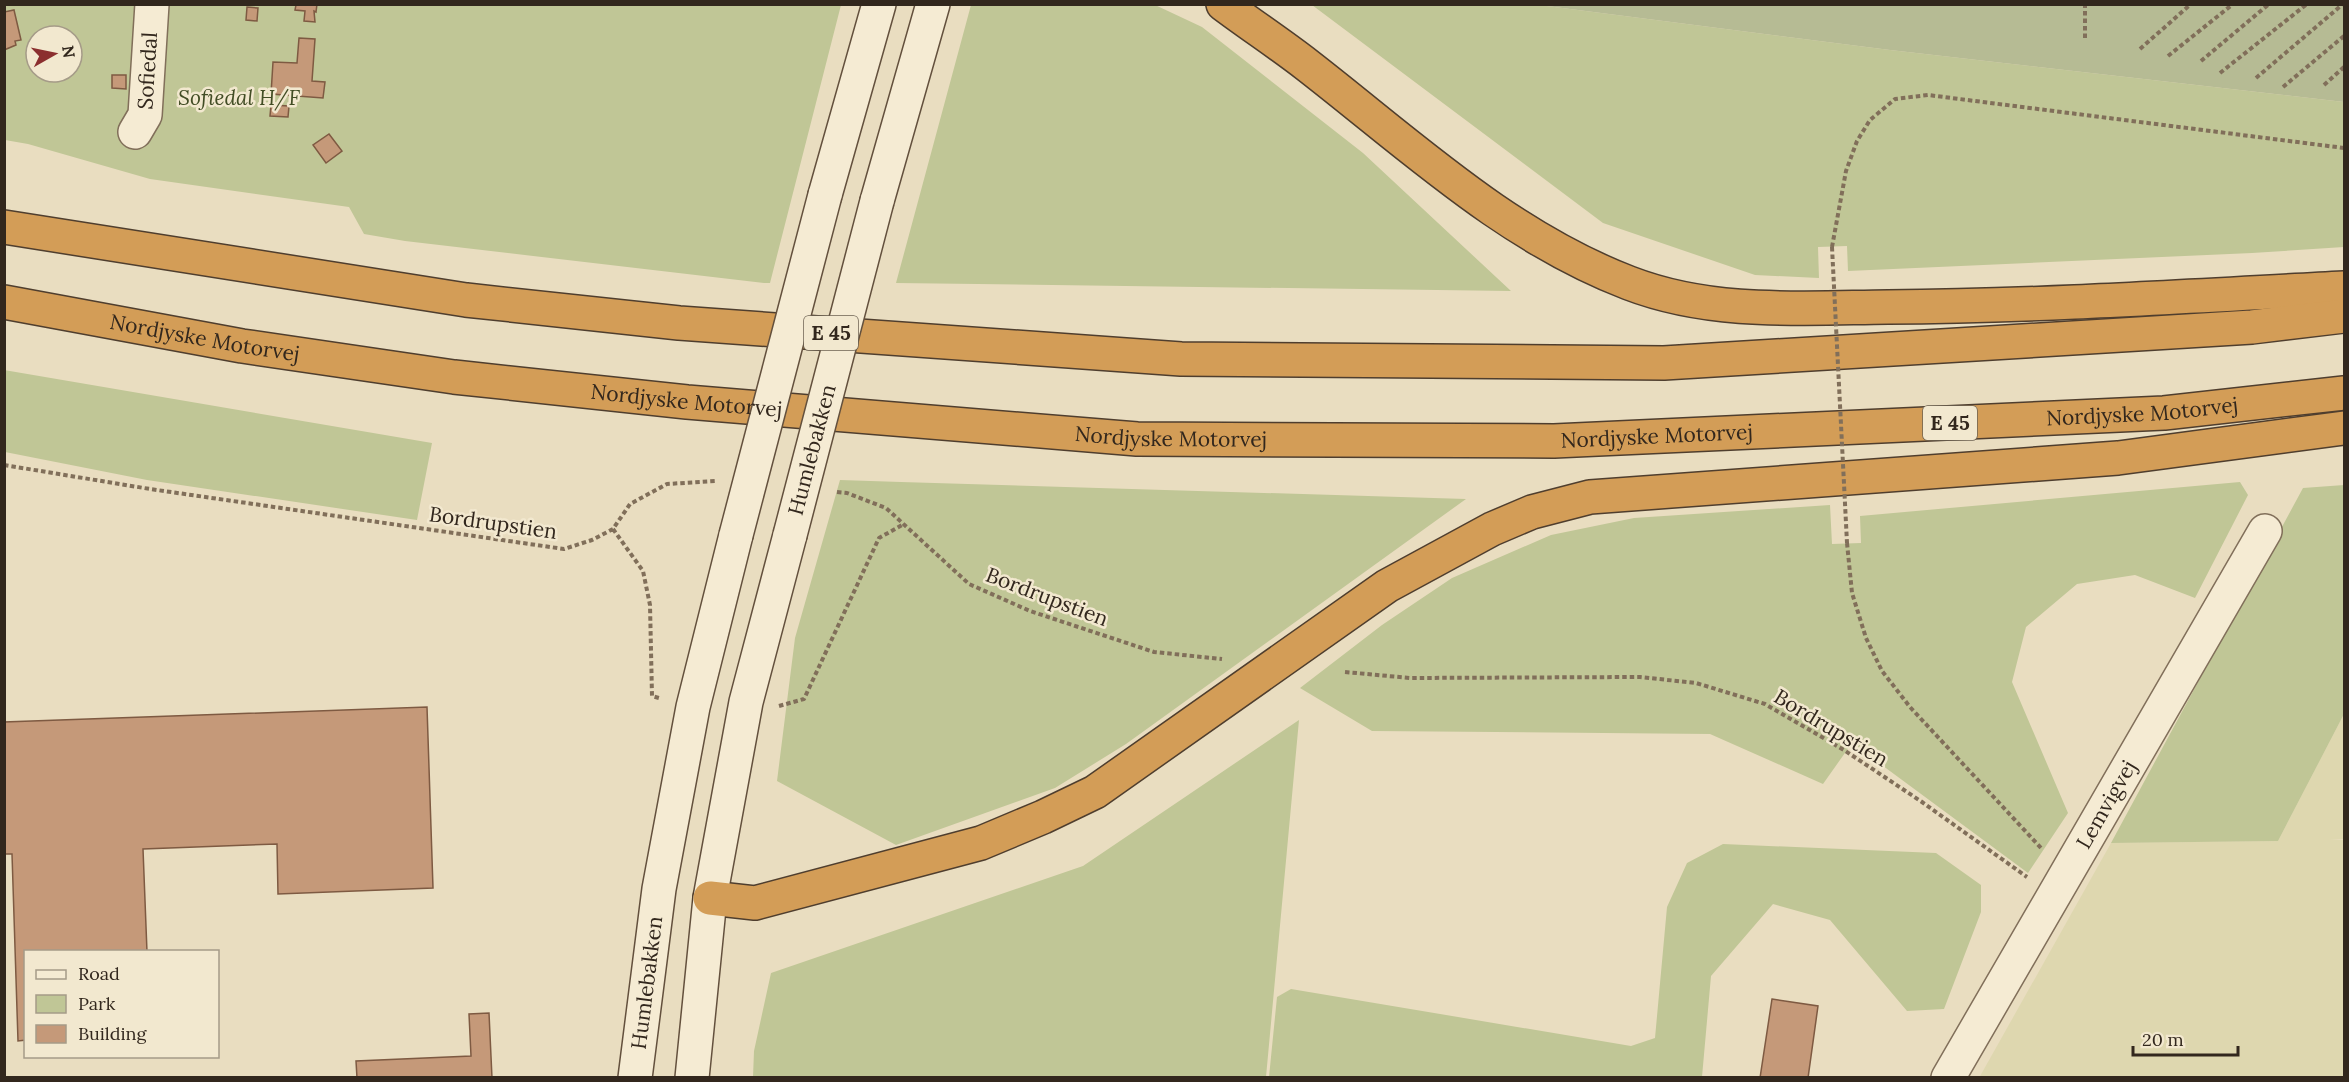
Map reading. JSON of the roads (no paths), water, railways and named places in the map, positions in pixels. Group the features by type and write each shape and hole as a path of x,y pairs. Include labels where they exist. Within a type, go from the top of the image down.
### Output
{"highway":[{"path":"1223,4 1305,63 1420,156 1519,227 1598,269 1630,284 1655,291 1718,306 1780,309 1990,306 2344,288"},
{"name":"E 45","path":"4,227 466,300 679,323 1181,359 1664,363 2252,327 2344,316"},
{"name":"Nordjyske Motorvej","path":"4,302 242,346 454,377 687,402 1137,439 1566,440 2164,413 2344,393"},
{"path":"710,898 755,903 981,843 1043,817 1095,792 1387,586 1492,529 1532,512 1590,497 2118,458 2344,428"}],"street":[{"name":"Sofiedal","path":"135,132 145,115 152,4"},
{"name":"Humlebakken","path":"635,1077 659,889 693,707 825,195 879,4"},
{"name":"Humlebakken","path":"692,1077 710,898 746,702 877,201 933,4"},
{"name":"Lemvigvej","path":"1948,1077 2265,531"},
{"name":"Humlebakken","path":"659,889 710,898"}],"park label":[{"name":"Sofiedal H/F","path":"239,98"}]}
